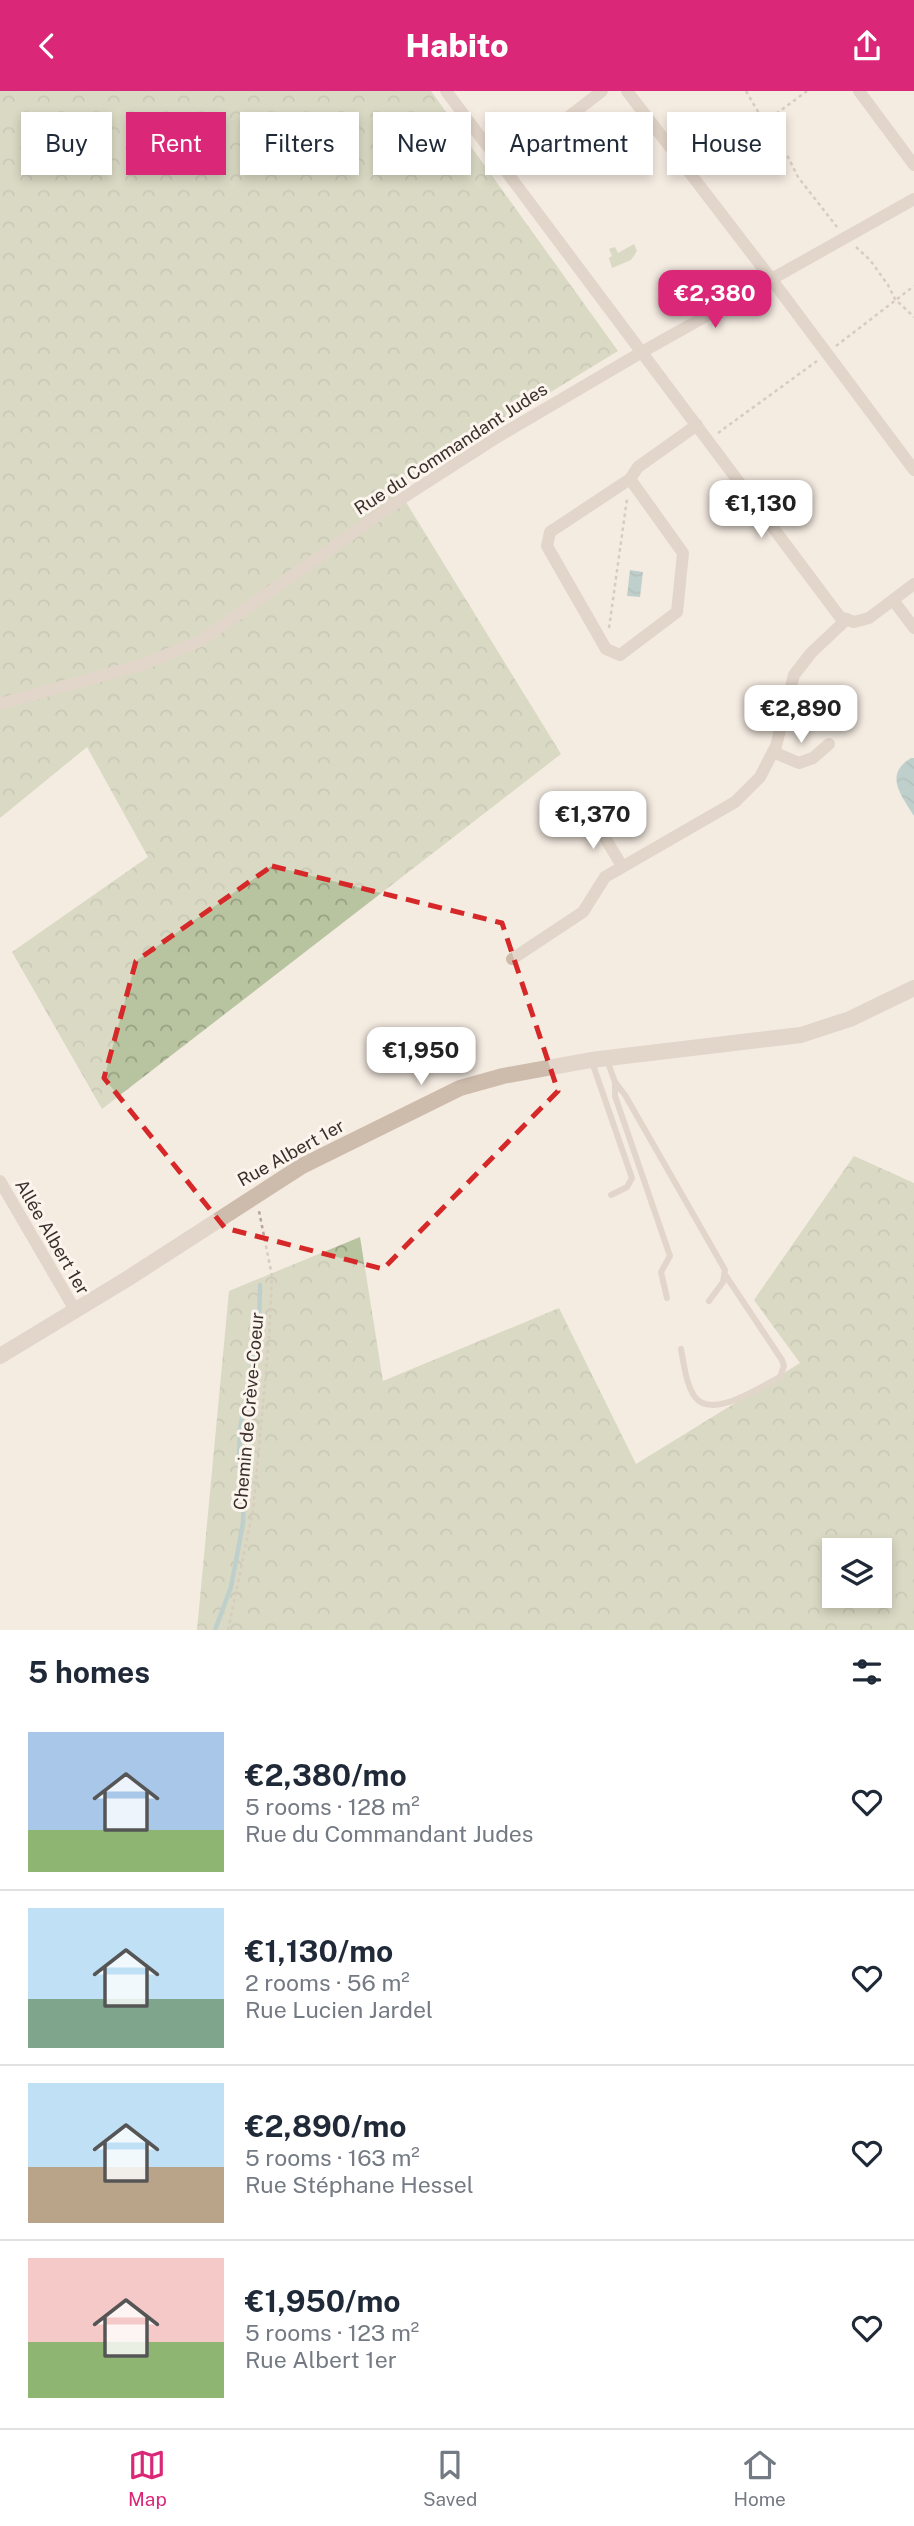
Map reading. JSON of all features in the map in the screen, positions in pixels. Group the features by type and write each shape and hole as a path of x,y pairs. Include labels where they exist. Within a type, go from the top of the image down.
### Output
{"street":[{"path":"446,91 485,141"},
{"path":"575,112 602,91"},
{"path":"627,91 772,279 914,470"},
{"path":"859,91 914,165"},
{"path":"512,175 840,617 854,622 869,618 914,584"},
{"name":"Rue du Commandant Judes","path":"0,704 144,664 200,641 404,497 499,436 914,199"},
{"path":"630,479 683,554 677,612 620,655 606,649 547,546 550,532 630,479 638,467 697,425"},
{"path":"893,600 914,628"},
{"path":"512,959 583,912 605,877 735,802 760,777 773,752 794,675 811,653 847,619"},
{"path":"773,752 799,763 813,758 829,744"},
{"path":"593,818 622,866"},
{"name":"Rue Albert 1er","path":"0,1356 127,1279 302,1166 460,1088 503,1076 599,1059 801,1035 850,1019 914,988"},
{"name":"Allée Albert 1er","path":"0,1181 75,1310"}],"lane":[{"path":"599,1059 625,1095 726,1276 782,1360 783,1372 780,1377 722,1405 708,1406 693,1395 681,1349"},
{"path":"599,1059 632,1178 627,1187 611,1195"},
{"path":"615,1082 618,1104 670,1256 660,1272 667,1299"},
{"path":"709,1301 726,1276"}],"path":[{"path":"746,91 759,112"},
{"path":"779,112 807,91"},
{"path":"786,154 798,177 845,238 870,260 895,299 914,317"},
{"path":"708,441 914,286"},
{"path":"606,649 630,479"},
{"name":"Chemin de Crève-Coeur","path":"228,1630 253,1511 269,1339 272,1276 255,1194"}],"highlighted area":[{"path":"272,866 502,923 558,1091 383,1269 225,1228 104,1078 136,961"}],"green space":[{"path":"0,91 431,91 446,112 373,112 373,175 471,175 471,147 485,166 485,175 491,175 618,351 396,486 561,754 102,1109 12,952 148,857 87,747 0,818"},
{"path":"634,244 637,251 631,260 612,268 609,249 615,247 618,253"},
{"path":"854,1156 914,1183 914,1630 197,1630 229,1291 360,1237 383,1381 559,1308 636,1464 800,1363 754,1300"}],"water":[{"path":"630,570 643,572 640,597 627,596"},
{"path":"914,758 914,816 900,793 896,779 898,771"}],"waterway":[{"path":"215,1630 231,1587 243,1523 240,1429 259,1328 260,1285"}]}
